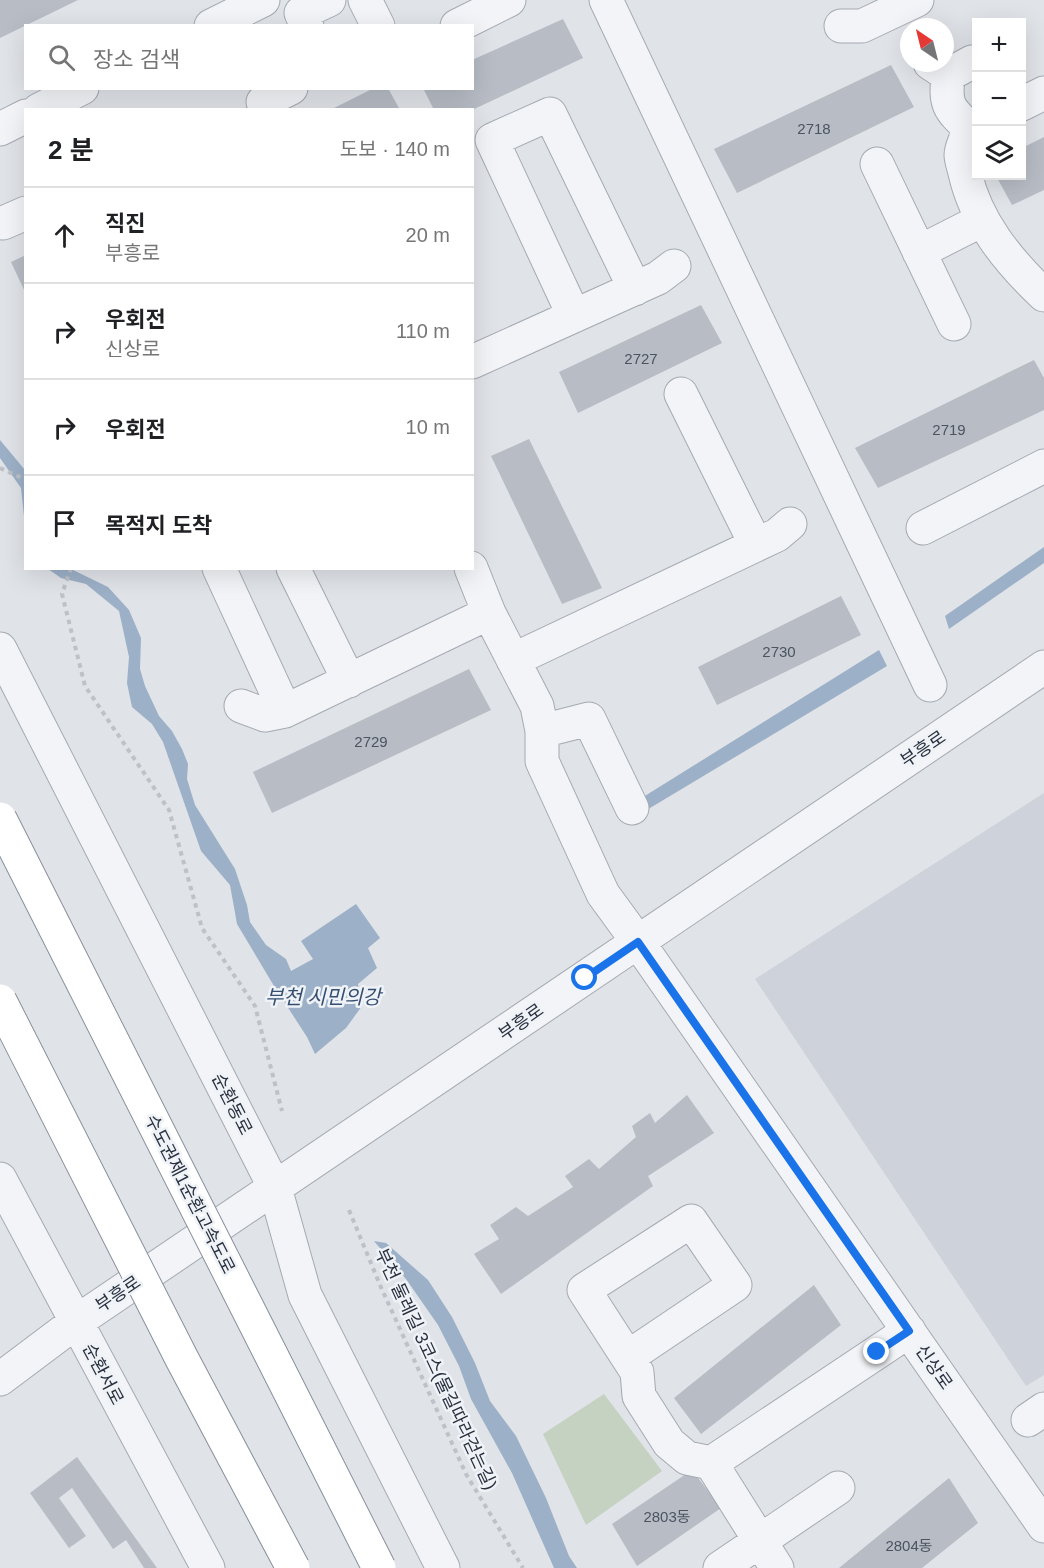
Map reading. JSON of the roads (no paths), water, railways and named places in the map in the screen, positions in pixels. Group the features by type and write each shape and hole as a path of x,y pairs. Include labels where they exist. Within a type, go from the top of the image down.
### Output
{"highway":[{"name":"수도권제1순환고속도로","path":"0,819 380,1568"},
{"path":"0,1000 187,1369 293,1568"}],"street":[{"path":"215,24 262,0"},
{"path":"306,24 301,13 329,0"},
{"path":"365,0 377,24"},
{"path":"462,24 509,0"},
{"path":"606,0 930,685"},
{"path":"841,26 862,26 907,8"},
{"path":"949,72 945,98 953,114 972,126"},
{"path":"43,108 78,90"},
{"path":"1026,102 1044,93"},
{"path":"574,316 492,140 550,114 635,289"},
{"path":"0,129 24,117"},
{"path":"972,129 961,155 969,188 982,220 999,246 1044,295"},
{"path":"877,164 954,324"},
{"path":"919,252 982,220"},
{"path":"474,361 635,289 658,278 674,266"},
{"path":"681,394 756,545"},
{"path":"923,528 1044,466"},
{"path":"513,660 777,535 790,524"},
{"path":"220,570 285,711"},
{"path":"294,570 349,681"},
{"name":"신상로","path":"472,570 489,613 537,706 542,731 542,761 603,894 1044,1526"},
{"path":"242,706 265,715 285,711 489,613"},
{"name":"순환동로","path":"0,649 275,1188 304,1295 443,1568"},
{"name":"부흥로","path":"0,1379 76,1322 1044,667"},
{"path":"542,731 589,719 632,808"},
{"name":"순환서로","path":"0,1179 208,1568"},
{"path":"628,1357 637,1372 639,1396 669,1443 687,1458 711,1463 909,1331"},
{"path":"711,1463 777,1568"},
{"path":"720,1568 838,1488"}],"water":[{"path":"0,440 24,469 24,516 21,488 0,458"},
{"path":"1044,547 1044,563 949,629 945,616"},
{"name":"부천 시민의강","path":"49,570 73,570 108,587 129,610 141,638 140,669 145,686 159,716 172,731 182,749 188,764 187,779 195,805 235,869 250,922 266,945 286,959 291,971 313,959 301,941 356,904 380,938 368,948 377,968 358,984 362,1006 346,1028 315,1054 307,1037 237,924 230,885 201,851 163,742 152,724 132,707 127,683 129,657 119,611 86,584 61,578"},
{"path":"879,650 887,666 645,811 640,799"},
{"path":"374,1241 386,1243 428,1280 452,1317 475,1363 490,1401 516,1436 546,1498 569,1556 577,1568 554,1568 512,1473 471,1399 459,1366 438,1325 406,1279"}]}
